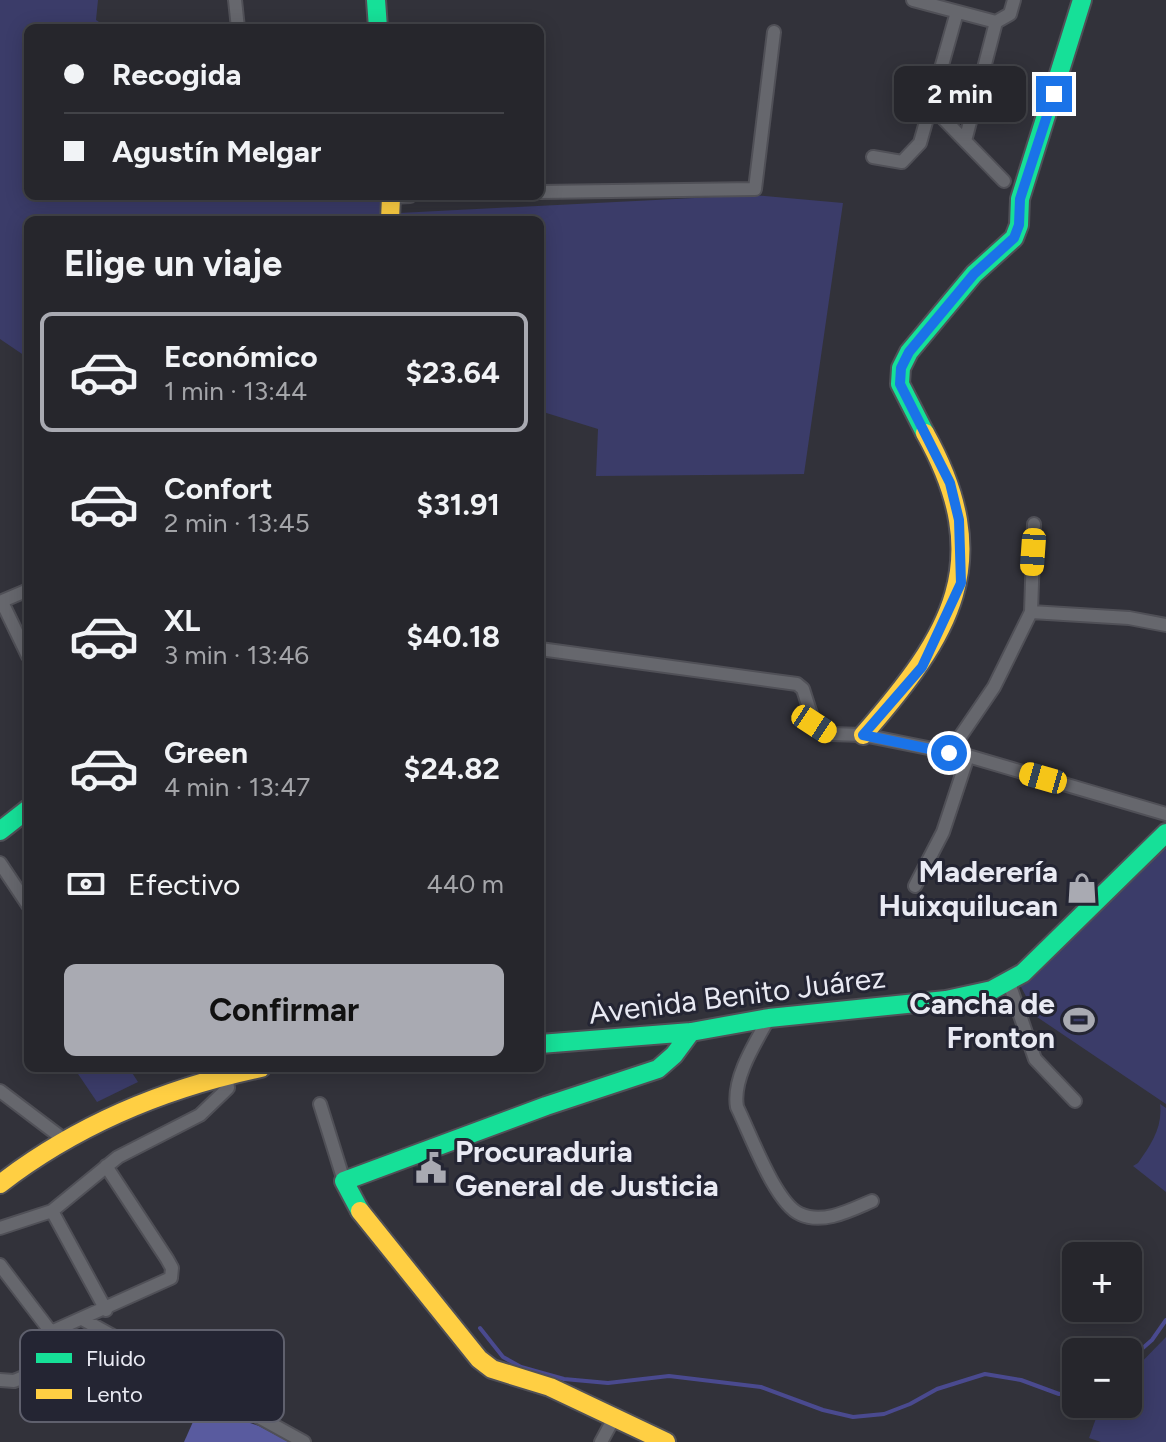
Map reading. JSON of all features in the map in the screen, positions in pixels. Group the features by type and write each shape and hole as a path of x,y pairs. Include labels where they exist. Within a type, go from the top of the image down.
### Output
{"main road":[{"path":"376,0 378,24"},
{"path":"863,735 922,667 961,583 959,520 950,483 900,384 901,368 909,352 967,282 1014,238 1019,225 1020,199 1082,0"},
{"path":"0,831 24,812"},
{"name":"Avenida Benito Juárez","path":"544,1044 691,1032 769,1018 946,1000 1009,983 1023,973 1166,833"},
{"path":"666,1442 550,1387 492,1369 479,1359 376,1234 348,1193 344,1181 534,1110 658,1069 674,1055 691,1032"},
{"path":"0,1184 29,1162 146,1098 227,1072"}],"street":[{"path":"235,0 238,24"},
{"path":"913,0 996,22 1010,14 1014,0"},
{"path":"873,157 902,162 912,155 920,143 957,12"},
{"path":"965,141 996,22"},
{"path":"544,192 755,189 774,32"},
{"path":"932,107 1004,181"},
{"path":"949,753 994,687 1031,612 1034,524"},
{"path":"24,592 1,602 24,648"},
{"path":"1031,612 1129,618 1166,625"},
{"path":"544,649 671,664 797,684 803,689 814,724 830,734 863,735 968,756 1166,814"},
{"path":"915,886 943,832 968,756"},
{"path":"0,863 24,899"},
{"path":"1009,983 1035,1059 1075,1101"},
{"path":"769,1018 738,1077 734,1092 737,1107 781,1196 798,1214 809,1217 841,1214 872,1201"},
{"path":"0,1228 52,1211 106,1166 200,1115 228,1088 227,1072"},
{"path":"0,1091 66,1141"},
{"path":"320,1104 344,1181"},
{"path":"56,1330 167,1282 173,1273 106,1166"},
{"path":"52,1211 106,1310"},
{"path":"0,1265 49,1330"},
{"path":"84,1320 102,1330"},
{"path":"0,1380 20,1378"},
{"path":"601,1442 614,1418"},
{"path":"268,1422 304,1442"}],"shaded area":[{"path":"0,0 98,0 96,20 102,24 24,24 24,200 384,200 382,216 24,216 24,355 0,339"},
{"path":"753,195 843,203 804,474 596,476 598,429 544,412 544,216 399,216 399,213"},
{"path":"1166,844 1166,1104 1037,1017 1020,985"},
{"path":"77,1072 132,1072 138,1082 97,1102"},
{"path":"1160,1104 1166,1108 1166,1192 1133,1166 1155,1135 1160,1120"},
{"path":"1166,1337 1166,1442 1101,1442 1089,1438 1096,1418 1142,1418 1142,1362"},
{"path":"193,1422 247,1422 289,1442 184,1442"}],"waterway":[{"path":"1142,1349 1166,1320"},
{"path":"480,1328 503,1357 521,1367 564,1379 608,1383 669,1376 761,1387 823,1410 853,1417 884,1414 937,1389 985,1374 1021,1380 1062,1394"}],"traffic: fast":[{"path":"376,0 378,24"},
{"path":"925,433 900,384 901,368 909,352 974,274 1014,238 1019,225 1020,199 1082,0"},
{"path":"0,831 24,812"},
{"path":"544,1044 691,1032 769,1018 946,1000 992,990 1023,973 1166,833"},
{"path":"360,1211 344,1181 546,1106 658,1069 674,1055 691,1032"}],"traffic: slow":[{"path":"390,216 391,200"},
{"path":"863,735 920,663 940,629 954,594 960,559 958,520 947,479 925,433"},
{"path":"0,1184 60,1143 124,1111 191,1086 243,1072"},
{"path":"360,1211 479,1359 492,1369 550,1387 666,1442"}],"place":[{"name":"Maderería Huixquilucan","path":"1082,888"},
{"name":"Cancha de Fronton","path":"1079,1020"},
{"name":"Procuraduria General de Justicia","path":"431,1168"}],"route":[{"path":"949,753 863,735 922,667 961,583 959,520 950,483 911,411 900,384 901,368 909,352 967,282 1014,238 1019,225 1020,199 1054,94"}]}
